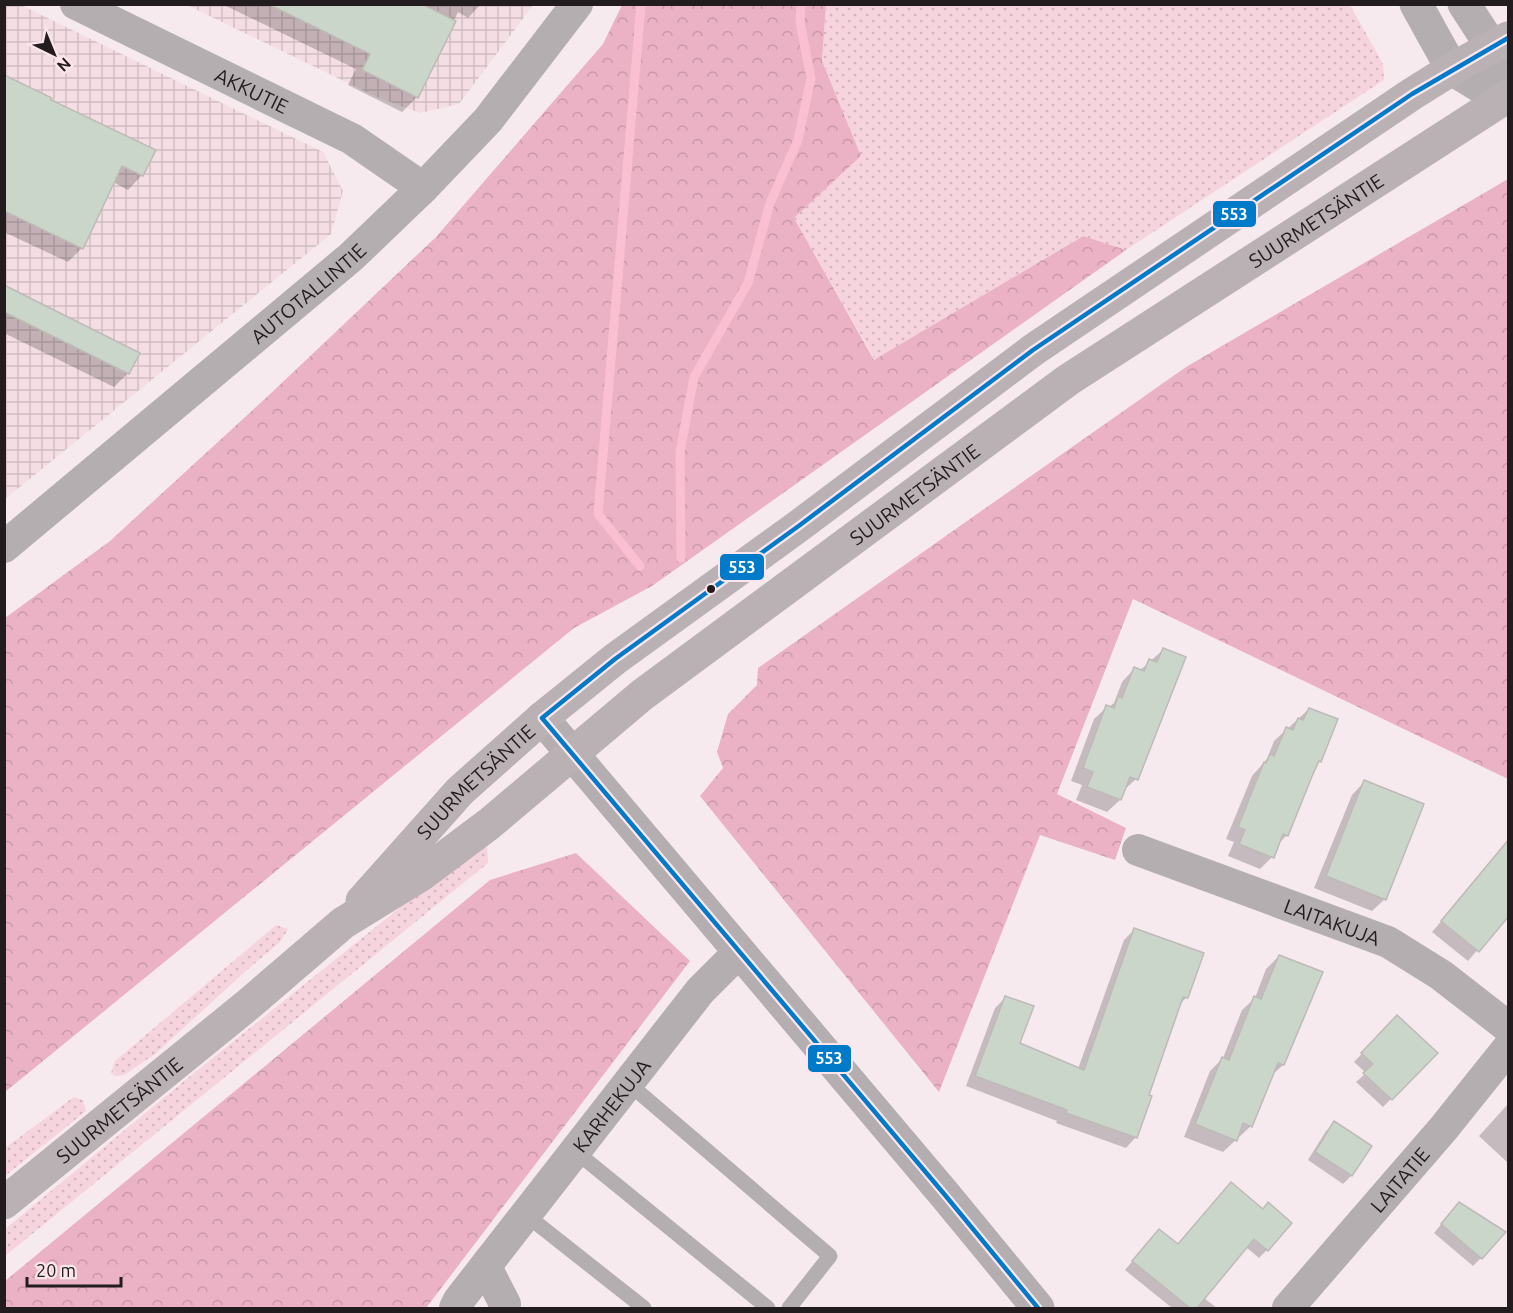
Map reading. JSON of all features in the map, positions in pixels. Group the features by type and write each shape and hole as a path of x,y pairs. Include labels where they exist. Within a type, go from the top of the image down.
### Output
{"main road":[{"name":"SUURMETSÄNTIE","path":"343,923 402,853 460,790 542,718 615,659 800,525 1033,350 1452,69 1500,43"},
{"name":"SUURMETSÄNTIE","path":"4,1203 250,1003 343,923 429,869 489,824 642,695 1068,381 1505,98"},
{"path":"542,718 1038,1308"}],"street":[{"name":"AKKUTIE","path":"76,4 352,139 423,188"},
{"name":"AUTOTALLINTIE","path":"4,547 351,257 423,188 488,120 577,4"},
{"path":"1416,4 1452,69 1505,98"},
{"path":"1464,4 1500,43 1505,98"},
{"name":"LAITAKUJA","path":"1137,850 1388,942 1441,975 1509,1028"},
{"name":"KARHEKUJA","path":"455,1308 525,1214 700,991 739,952"},
{"name":"LAITATIE","path":"1288,1308 1443,1129 1509,1048"},
{"path":"488,1263 489,1273 505,1304 504,1308"}],"lane":[{"path":"628,1083 830,1256 789,1308"},
{"path":"575,1151 768,1308"},
{"path":"525,1214 644,1308"}],"shaded area":[{"path":"19,4 323,152 343,191 331,234 5,499 4,5"},
{"path":"187,5 533,5 459,104 420,113 377,97"},
{"path":"826,5 1350,5 1383,64 1384,80 1126,250 1082,236 875,360 794,218 861,156 822,61"},
{"path":"487,844 488,863 5,1256 5,1229 418,893"},
{"path":"276,925 288,929 280,942 155,1054 124,1075 115,1076 111,1073 115,1061"},
{"path":"74,1097 83,1100 86,1111 5,1176 5,1148"}],"green space":[{"path":"622,5 826,5 822,61 861,156 794,218 874,360 1083,236 1126,250 652,586 574,628 5,1092 5,618 110,541 436,237 603,44"},
{"path":"1508,179 1508,779 1133,599 1057,794 1126,828 1115,860 1040,835 939,1092 700,796 723,768 717,752 728,714 757,685 758,668 1186,367"},
{"path":"576,853 690,961 426,1308 5,1308 5,1281 490,880"}],"building":[{"path":"268,4 422,4 456,21 418,98 362,70 370,54"},
{"path":"4,75 156,150 143,176 122,166 83,249 4,211"},
{"path":"4,285 140,353 129,374 4,312"},
{"path":"1163,648 1186,657 1138,780 1130,777 1121,800 1087,787 1093,772 1083,768 1106,705 1114,708 1118,696 1122,698 1134,667 1144,671 1149,659 1157,662"},
{"path":"1309,708 1338,719 1288,836 1283,834 1274,858 1239,844 1245,830 1238,827 1264,762 1266,763 1270,754 1274,756 1286,727 1293,730 1298,718 1303,720"},
{"path":"1364,780 1424,804 1386,900 1326,876"},
{"path":"1509,839 1509,916 1479,952 1441,921"},
{"path":"1134,928 1204,953 1188,998 1183,997 1149,1095 1152,1096 1137,1138 1066,1113 1067,1110 975,1076 1005,996 1034,1006 1020,1043 1084,1070"},
{"path":"1279,955 1323,972 1284,1065 1278,1063 1252,1127 1243,1123 1237,1141 1195,1124 1222,1057 1229,1060 1254,996 1261,999"},
{"path":"1397,1015 1438,1053 1392,1100 1363,1073 1373,1064 1361,1053"},
{"path":"1334,1121 1372,1146 1352,1176 1315,1152"},
{"path":"1231,1182 1263,1209 1268,1202 1292,1223 1268,1251 1254,1239 1197,1308 1190,1308 1132,1261 1159,1229 1178,1244"},
{"path":"1459,1202 1506,1232 1482,1259 1441,1224"}],"waterway":[{"path":"640,566 598,514 641,4"},
{"path":"681,558 680,452 694,377 748,283 770,203 798,140 811,78 800,22 801,4"}],"transit line":[{"name":"553","path":"1038,1308 542,718 615,659 800,525 1033,350 1412,94 1508,38"}]}
